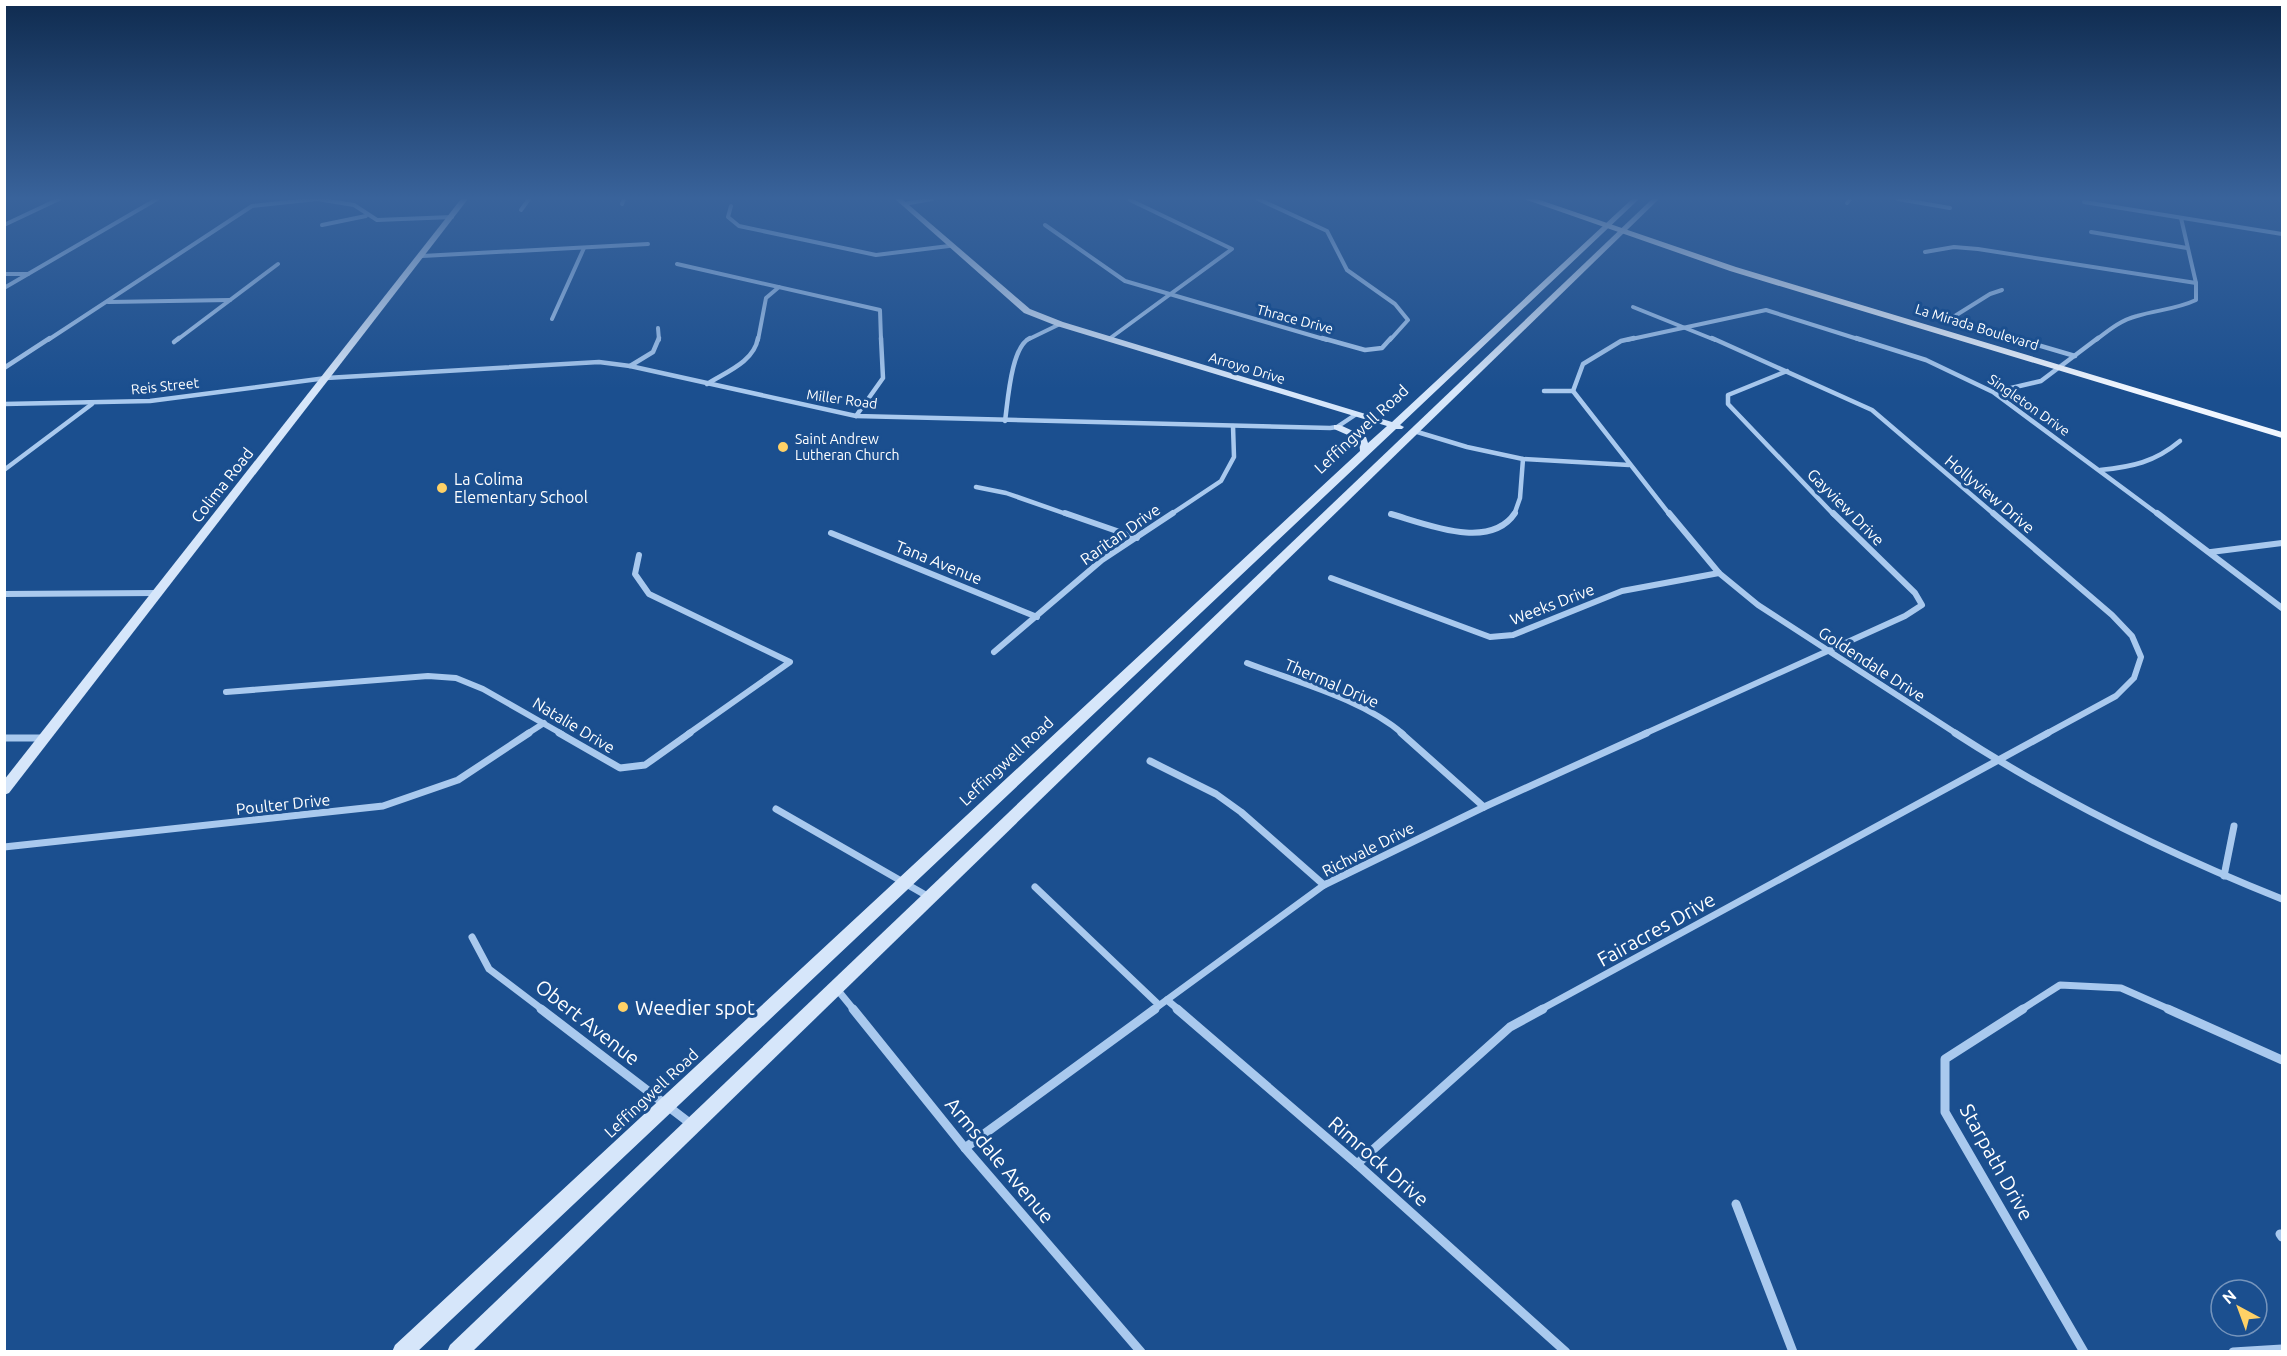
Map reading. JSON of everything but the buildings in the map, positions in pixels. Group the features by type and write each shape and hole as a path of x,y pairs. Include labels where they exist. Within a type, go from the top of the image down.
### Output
{"main road":[{"name":"Colima Road","path":"4,790 417,262"},
{"name":"Arroyo Drive","path":"969,262 1027,311 1060,324 1414,432"},
{"name":"Leffingwell Road","path":"402,1352 1569,262"},
{"path":"458,1352 1590,262"},
{"name":"La Mirada Boulevard","path":"1733,262 2283,426"},
{"name":"La Mirada Boulevard","path":"2067,362 2283,435"},
{"path":"1337,427 1363,439 1365,452"}],"street":[{"path":"4,288 49,262"},
{"path":"4,368 167,262"},
{"path":"552,319 578,262"},
{"name":"Thrace Drive","path":"1098,262 1125,281 1167,295 1365,350 1382,348 1408,320 1395,304 1347,270 1343,262"},
{"path":"1109,339 1213,262"},
{"path":"2063,262 2196,283"},
{"path":"1994,392 2041,381 2118,323 2136,316 2184,306 2196,300 2196,283 2191,262"},
{"path":"174,342 278,264"},
{"path":"677,264 880,310 883,378 856,416"},
{"path":"4,274 29,274"},
{"path":"707,384 744,362 756,350 766,298 779,287"},
{"path":"2002,290 1990,294 1950,319 2067,362"},
{"path":"107,302 230,300"},
{"name":"Hollyview Drive","path":"1633,307 1687,327 1872,410 2112,615 2132,636 2141,657 2134,678 2116,696 1998,761"},
{"name":"Singleton Drive","path":"1687,327 1766,310 1926,360 1994,392 2283,608"},
{"path":"1005,421 1016,355 1024,341 1060,324"},
{"path":"1544,391 1573,391 1583,364 1621,341 1687,327"},
{"path":"630,366 657,350 661,342 658,328"},
{"name":"Miller Road","path":"327,378 599,362 630,366 856,416 1337,427"},
{"name":"Gayview Drive","path":"1787,371 1728,395 1728,404 1737,416 1877,558 1915,593 1922,605 1905,616 1828,652"},
{"name":"Reis Street","path":"4,404 92,404 150,401 327,378"},
{"name":"Goldendale Drive","path":"1573,391 1629,465 1719,573 1758,605 1998,761 2112,822 2224,876 2283,899"},
{"path":"4,470 92,404"},
{"path":"1337,427 1355,415"},
{"name":"Raritan Drive","path":"994,652 1102,560 1221,481 1234,457 1233,426"},
{"name":"Arroyo Drive","path":"1414,432 1467,447 1523,459 1629,465"},
{"path":"2100,470 2150,463 2162,457 2180,441"},
{"path":"1391,514 1441,529 1466,533 1493,530 1508,522 1517,512 1523,459"},
{"path":"976,487 1006,493 1137,537"},
{"name":"Tana Avenue","path":"831,533 1037,617"},
{"path":"2211,552 2283,543"},
{"name":"Natalie Drive","path":"226,692 428,676 456,678 483,688 620,768 645,765 790,662 649,594 635,574 639,555"},
{"name":"Weeks Drive","path":"1330,578 1490,637 1513,635 1622,591 1719,573"},
{"path":"4,594 158,593"},
{"name":"Richvale Drive","path":"965,1148 1324,885 1484,807 1828,652"},
{"name":"Thermal Drive","path":"1247,663 1360,707 1392,725 1484,807"},
{"name":"Poulter Drive","path":"4,847 383,806 458,780 544,723"},
{"path":"4,738 46,738"},
{"path":"1150,761 1216,794 1241,812 1324,885"},
{"name":"Fairacres Drive","path":"1357,1164 1510,1027 1998,761"},
{"path":"776,809 930,897"},
{"path":"2224,876 2234,826"},
{"name":"Rimrock Drive","path":"1035,887 1163,1002 1357,1164 1566,1352"},
{"name":"Obert Avenue","path":"472,937 489,969 693,1126"},
{"name":"Starpath Drive","path":"2084,1352 1945,1112 1945,1059 2060,985 2121,988 2283,1060"},
{"name":"Armsdale Avenue","path":"836,988 965,1148 1141,1352"},
{"path":"1736,1204 1793,1352"},
{"path":"2233,1352 2283,1349"}],"place":[{"name":"Saint Andrew Lutheran Church","path":"783,447"},
{"name":"La Colima Elementary School","path":"442,488"},
{"name":"Weedier spot","path":"623,1007"}]}
